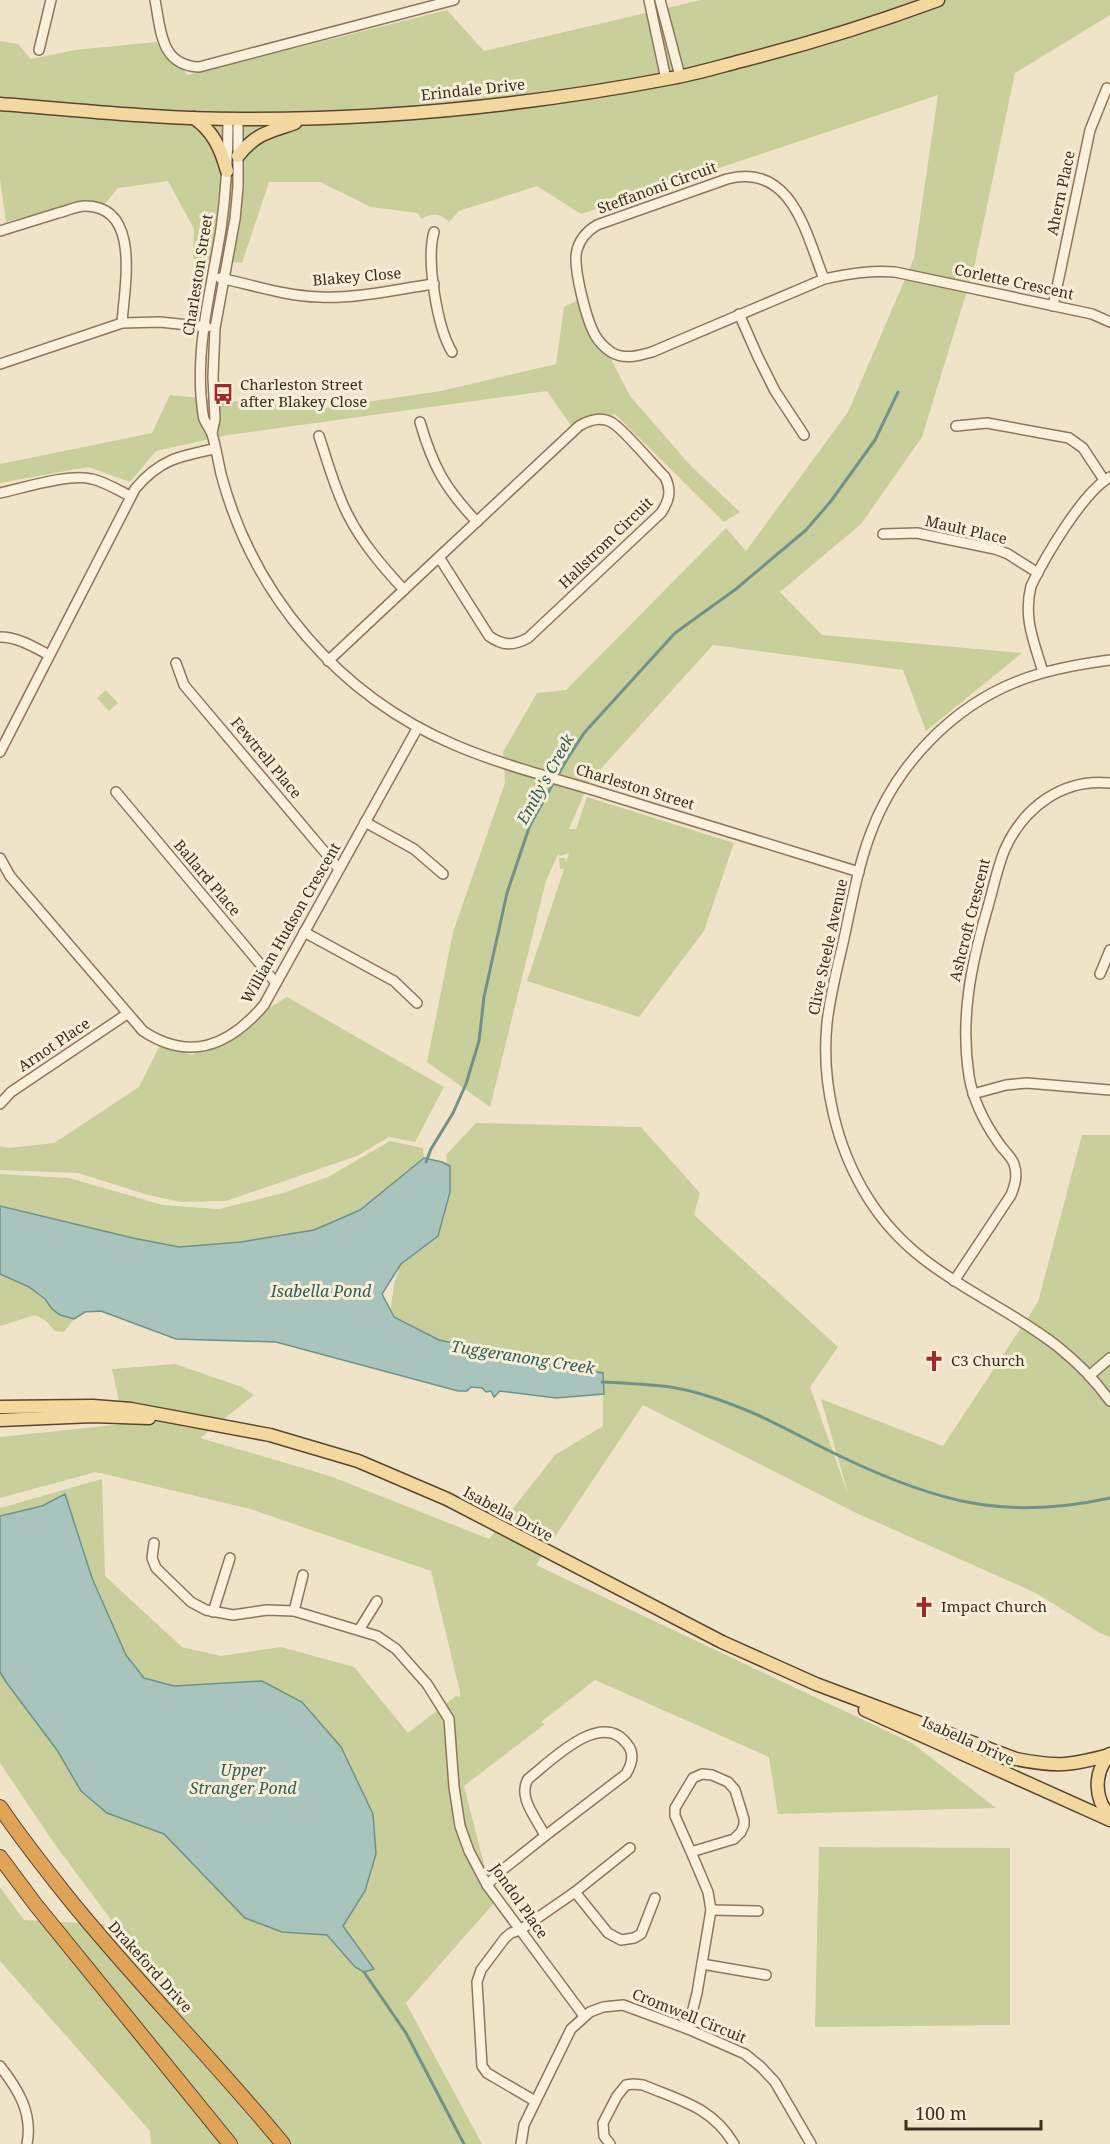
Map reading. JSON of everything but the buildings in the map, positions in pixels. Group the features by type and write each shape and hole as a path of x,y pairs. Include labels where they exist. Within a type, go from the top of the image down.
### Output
{"highway":[{"name":"Drakeford Drive","path":"0,1807 46,1870 93,1928 234,2085 283,2144"},
{"path":"0,1857 230,2144"},
{"path":"217,2127 225,2144"}],"main road":[{"name":"Erindale Drive","path":"0,104 106,113 233,119 308,119 492,104 590,92 680,76 827,38 938,0"},
{"path":"193,117 206,126 212,134 227,171"},
{"path":"238,156 250,141 260,134 308,119"},
{"name":"Isabella Drive","path":"0,1407 93,1406 131,1409 270,1435 358,1461 447,1499 722,1642 816,1684 933,1742 1110,1818"},
{"name":"Isabella Drive","path":"0,1420 93,1416 168,1417"},
{"name":"Isabella Drive","path":"816,1684 1016,1759 1046,1765 1062,1765 1077,1764 1110,1754"},
{"path":"1110,1754 1099,1772 1097,1788 1101,1803 1110,1818"}],"street":[{"path":"39,50 51,0"},
{"path":"155,0 162,40 170,55 178,63 188,67 199,67 454,0"},
{"path":"649,0 666,79"},
{"path":"660,0 680,76"},
{"name":"Ahern Place","path":"1053,306 1090,130 1107,88"},
{"name":"Charleston Street","path":"233,119 238,156 235,219 215,328 213,377 215,419 212,433 214,449 237,525 257,567 289,617 328,661 382,706 455,745 859,872"},
{"name":"Charleston Street","path":"212,433 204,418 201,395 203,327 221,230 233,119"},
{"name":"Steffanoni Circuit","path":"824,279 788,196 770,182 750,176 727,179 592,228 581,240 575,262 592,327 602,344 617,354 635,357 652,352 824,279 850,273 880,271 910,275"},
{"path":"0,231 80,207 98,208 109,214 121,229 126,250 122,323"},
{"path":"434,232 431,258 434,284 441,328 452,352"},
{"name":"Corlette Crescent","path":"910,275 1092,314 1110,322"},
{"name":"Blakey Close","path":"211,276 289,294 321,297 434,284"},
{"path":"740,314 775,391 804,435"},
{"path":"0,364 122,323 151,322 215,328"},
{"name":"Hallstrom Circuit","path":"328,661 439,557 477,522 579,426 589,420 599,419 614,424 668,484 669,495 661,513 528,638 518,643 508,645 489,636 439,557"},
{"path":"420,422 430,457 442,479 477,522"},
{"path":"956,426 987,423 1069,438 1083,448 1107,478 1092,490 1082,503 1031,586 1027,615 1043,672"},
{"path":"319,436 335,486 354,526 370,551 404,590"},
{"path":"0,752 130,496 145,476 164,462 178,456 214,449"},
{"path":"0,492 84,477 105,483 130,496"},
{"name":"Mault Place","path":"883,534 917,533 994,549 1008,554 1038,573"},
{"path":"0,637 24,642 49,655"},
{"name":"Clive Steele Avenue","path":"1110,660 1077,664 1043,672 1019,680 984,699 959,715 930,740 903,773 870,835 859,872 827,1021 826,1072 836,1122 853,1169 868,1197 886,1223 906,1246 929,1265 1046,1338 1089,1376 1110,1401"},
{"name":"Fewtrell Place","path":"176,663 184,685 339,869"},
{"name":"William Hudson Crescent","path":"0,858 10,876 143,1031 158,1041 183,1047 210,1045 235,1034 264,1005 418,727"},
{"name":"Ashcroft Crescent","path":"954,1281 1011,1195 1016,1180 1015,1166 987,1126 973,1094 965,1054 968,987 974,953 1006,846 1023,820 1044,800 1060,790 1078,784 1110,783"},
{"name":"Ballard Place","path":"116,792 276,983"},
{"path":"365,822 414,849 443,874"},
{"path":"304,932 394,981 417,1003"},
{"path":"1100,974 1110,950"},
{"name":"Arnot Place","path":"0,1104 11,1092 127,1014"},
{"path":"973,1094 1006,1085 1027,1083 1110,1090"},
{"path":"1089,1376 1110,1358"},
{"path":"154,1543 152,1558 156,1568 191,1602 213,1612 233,1615 267,1610 294,1611 359,1630 377,1601"},
{"path":"213,1612 230,1558"},
{"path":"294,1611 303,1575"},
{"name":"Jondol Place","path":"359,1630 377,1636 396,1649 427,1684 449,1719 454,1787 459,1820 469,1851 487,1885 584,2016"},
{"path":"487,1885 501,1871 626,1774 632,1756 625,1740 603,1731 586,1735 528,1779 524,1786 524,1794 545,1836"},
{"path":"688,2029 711,1911 708,1892 675,1816 675,1808 693,1779 702,1774 712,1775 728,1782 735,1790 744,1825 734,1839 691,1852"},
{"path":"535,2101 487,2073 482,2066 478,1976 505,1938 575,1892 630,1848"},
{"path":"575,1892 608,1933 621,1940 634,1938 641,1934 655,1898"},
{"path":"711,1911 758,1911"},
{"path":"702,1964 766,1975"},
{"name":"Cromwell Circuit","path":"584,2016 603,2007 623,2005 688,2029 745,2054 775,2082 811,2144"},
{"path":"521,2144 524,2125 535,2101 571,2030 584,2016"},
{"path":"0,2066 19,2091 25,2106 28,2122 27,2144"},
{"path":"610,2144 603,2136 603,2123 620,2090 633,2084 643,2085 703,2110 716,2119 734,2144"}],"green space":[{"path":"701,0 1110,0 1110,15 1015,73 974,268 922,437 861,524 780,592 822,635 1022,653 926,731 903,670 713,645 589,782 569,829 576,829 587,797 734,843 704,931 639,1017 527,981 564,869 560,869 559,858 565,858 566,862 569,853 560,856 558,854 546,881 490,1107 427,1062 453,932 505,783 503,752 537,693 566,690 726,528 746,551 848,412 914,258 938,95 581,214 537,186 459,211 449,222 437,215 429,215 422,219 417,213 371,207 320,182 269,182 242,263 193,259 194,229 168,181 118,188 104,205 86,200 6,222 0,179 0,41 18,44 31,59 75,50 156,42 188,75 447,10 484,51"},
{"path":"580,299 630,396 691,466 740,512 724,522 615,414 572,427 547,391 228,435 156,451 130,482 88,467 0,483 0,464 152,433 170,395 318,409 441,391 556,364 564,307"},
{"path":"106,690 118,703 109,711 97,698"},
{"path":"287,997 444,1087 415,1142 389,1137 357,1156 226,1201 181,1202 148,1195 78,1173 0,1170 0,1146 8,1148 54,1143 139,1087 160,1045 192,1055"},
{"path":"476,1123 641,1127 700,1193 694,1215 838,1347 810,1387 849,1497 821,1399 943,1446 1038,1302 1082,1135 1110,1135 1110,1637 1036,1593 854,1512 643,1405 536,1565 912,1743 996,1808 778,1814 769,1757 595,1680 541,1722 545,1724 464,1786 494,1903 406,2003 482,2144 151,2144 150,2131 0,1961 0,1887 24,1920 115,1925 56,1846 0,1763 0,1508 102,1479 105,1576 182,1647 221,1656 281,1647 354,1667 408,1733 456,1696 460,1697 460,1692 431,1571 250,1509 96,1472 0,1498 0,1437 124,1424 112,1369 175,1364 242,1387 254,1395 200,1438 330,1476 489,1539 555,1455 603,1426 603,1373 504,1357 490,1351 439,1340 390,1314 394,1284 401,1264 448,1175 446,1155"},
{"path":"390,1141 423,1148 424,1158 360,1210 314,1230 241,1242 179,1247 0,1206 0,1174 69,1178 163,1205 219,1209 283,1193 328,1177"},
{"path":"0,1274 29,1287 45,1299 52,1309 74,1319 64,1332 55,1331 46,1321 35,1315 0,1326"},
{"path":"819,1847 1010,1848 1010,2025 815,2027"}],"water":[{"name":"Isabella Pond","path":"424,1158 450,1166 450,1192 438,1236 401,1264 382,1294 394,1317 439,1340 490,1351 498,1350 500,1356 504,1357 603,1373 604,1394 556,1398 500,1391 494,1397 491,1391 486,1392 482,1388 471,1387 467,1391 458,1391 276,1342 176,1339 101,1311 85,1312 74,1319 60,1315 45,1299 29,1287 0,1274 0,1206 179,1247 241,1242 314,1230 360,1210"},
{"name":"Upper Stranger Pond","path":"65,1494 92,1578 126,1655 144,1678 174,1686 262,1681 302,1702 341,1747 373,1814 376,1854 365,1891 343,1926 374,1969 364,1972 355,1967 327,1935 282,1932 245,1918 164,1834 107,1813 81,1791 57,1750 6,1682 0,1672 0,1516 42,1506"}],"waterway":[{"name":"Emily's Creek","path":"426,1162 466,1084 479,1041 484,997 507,893 530,825 564,764 584,733 675,633 736,589 806,530 831,501 875,440 898,392"},
{"name":"Tuggeranong Creek","path":"602,1382 670,1387 712,1397 764,1418 876,1473 941,1496 972,1503 1037,1508 1110,1498"},
{"path":"364,1972 406,2033 464,2144"}],"place":[{"name":"Charleston Street after Blakey Close","path":"223,394"},
{"name":"C3 Church","path":"934,1361"},
{"name":"Impact Church","path":"924,1607"}]}
